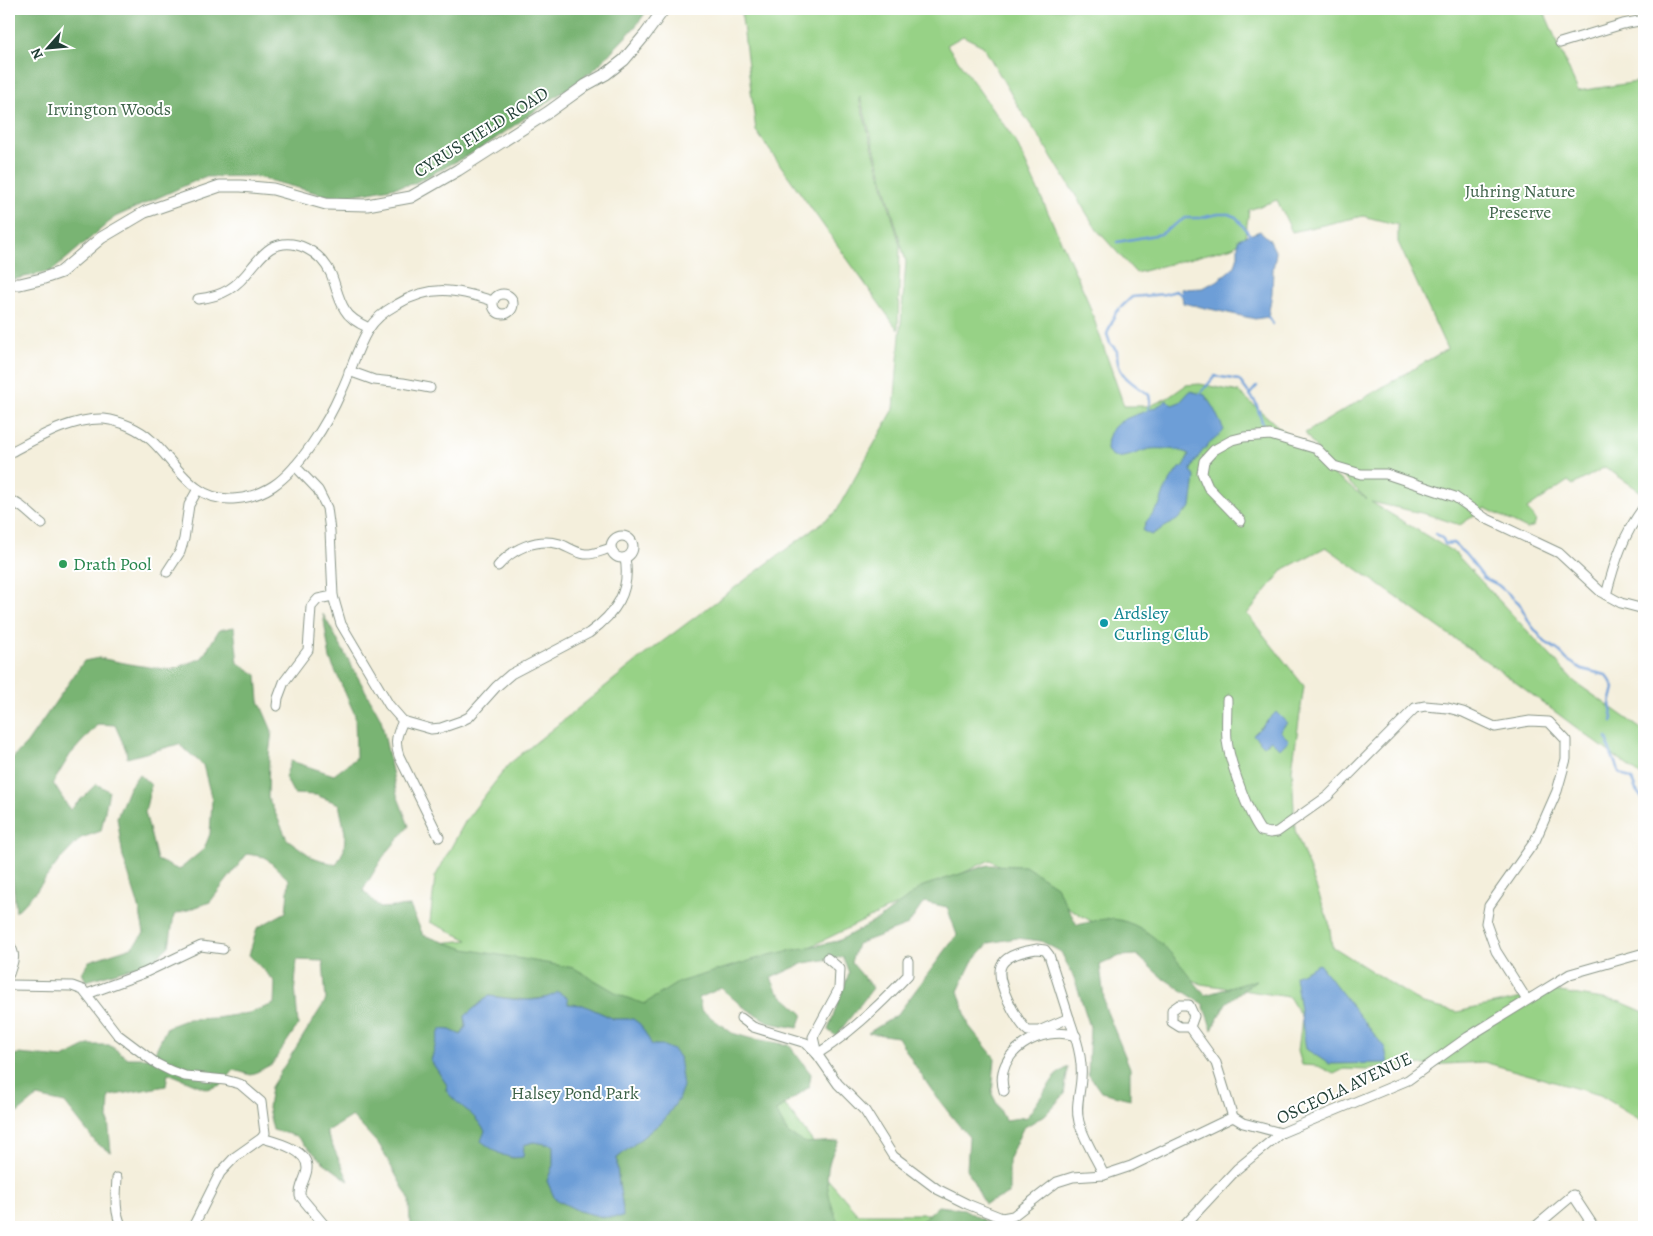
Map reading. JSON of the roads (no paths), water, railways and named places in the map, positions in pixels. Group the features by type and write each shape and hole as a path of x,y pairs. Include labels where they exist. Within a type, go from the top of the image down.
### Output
{"street":[{"name":"CYRUS FIELD ROAD","path":"9,284 20,284 61,272 101,238 145,212 220,186 273,189 326,204 367,205 411,196 458,170 548,113 586,85 606,74 624,60 664,9"},
{"path":"1560,42 1644,20"},
{"path":"198,299 216,296 235,286 269,249 285,244 298,245 314,252 320,259 330,272 345,311 356,322 369,328"},
{"path":"9,453 52,430 84,421 102,419 130,426 144,434 198,489 224,499 244,498 273,486 295,466 330,414 369,328 385,311 425,292 456,290 493,301"},
{"path":"349,371 374,380 403,382 430,388"},
{"path":"1241,522 1208,487 1202,473 1204,461 1214,450 1232,440 1270,435 1317,449 1334,466 1361,474 1386,474 1455,497 1485,518 1559,553 1595,588 1606,595 1622,603 1644,609"},
{"path":"295,466 318,490 327,508 333,596 344,630 388,705 403,720 422,727 431,729 446,727 461,721 473,713 496,687 511,674 589,633 607,617 624,591 627,576 625,558"},
{"path":"167,572 180,552 189,506 198,489"},
{"path":"9,500 19,504 28,514 42,524"},
{"path":"1606,595 1620,548 1631,526 1644,507"},
{"path":"624,536 631,542 633,549 625,558 615,555 611,548 616,538 624,536"},
{"path":"498,566 516,550 541,543 560,544 583,554 611,548"},
{"path":"277,706 284,682 308,650 311,607 318,599 333,596"},
{"path":"1227,700 1227,739 1230,757 1257,826 1261,831 1270,833 1277,832 1328,796 1415,708 1425,706 1448,708 1463,712 1496,726 1530,721 1549,722 1566,740 1566,759 1557,791 1535,842 1490,906 1486,923 1496,951 1527,1000"},
{"path":"403,720 396,738 398,756 438,837"},
{"path":"9,944 14,952 14,958 9,974"},
{"path":"87,994 144,973 201,946 223,949"},
{"path":"1069,1018 1039,1031 1028,1031 1022,1026 1008,1000 1000,974 1000,969 1005,961 1031,950 1044,950 1051,960 1076,1036 1081,1063 1081,1080 1077,1105 1079,1122 1104,1175"},
{"name":"OSCEOLA AVENUE","path":"1183,1227 1237,1169 1281,1133 1408,1080 1468,1037 1570,974 1644,953"},
{"path":"817,1054 813,1037 839,989 840,969 827,958"},
{"path":"817,1054 845,1034 889,996 908,975 908,961"},
{"path":"9,985 72,986 83,990 117,1034 156,1064 171,1072 186,1076 225,1080 240,1084 261,1102 265,1133 262,1138 234,1157 220,1173 193,1227"},
{"path":"741,1018 753,1027 806,1043 817,1054 838,1084 865,1111 893,1156 936,1189 1002,1218 1013,1216 1057,1182 1073,1177 1104,1175 1131,1166 1233,1117"},
{"path":"1190,1027 1216,1062 1233,1117 1243,1123 1281,1133"},
{"path":"1004,1091 1001,1081 1004,1068 1013,1053 1022,1044 1047,1034 1065,1032 1076,1036"},
{"path":"262,1138 285,1145 303,1156 307,1161 308,1170 300,1190 300,1196 326,1227"},
{"path":"118,1178 116,1207 117,1216 122,1227"},
{"path":"1535,1227 1573,1195 1594,1227"}],"water":[{"path":"1260,231 1269,239 1276,253 1268,317 1255,319 1183,303 1181,289 1202,288 1217,281 1235,266 1238,255 1238,239"},
{"path":"1190,391 1205,395 1224,430 1203,451 1191,470 1195,477 1191,507 1177,520 1151,535 1143,531 1146,522 1159,506 1166,487 1179,468 1184,467 1189,454 1175,450 1150,449 1127,456 1116,457 1107,450 1108,438 1119,422 1158,406 1167,400 1172,405 1180,402"},
{"path":"1276,712 1287,723 1280,731 1289,740 1280,749 1271,740 1264,746 1253,735"},
{"path":"1319,964 1385,1048 1388,1063 1329,1064 1306,1049 1295,976"},
{"path":"558,992 568,998 568,1004 583,1005 614,1019 633,1019 640,1024 652,1045 662,1045 673,1050 679,1057 683,1086 678,1100 664,1120 617,1158 623,1217 603,1217 579,1211 555,1199 547,1181 553,1165 553,1145 533,1142 524,1145 523,1157 517,1158 505,1156 481,1141 485,1131 475,1118 449,1094 446,1090 447,1085 431,1061 440,1029 450,1030 461,1035 466,1026 465,1016 489,996 534,1000 542,999"}],"waterway":[{"path":"1117,242 1161,234 1185,218 1200,218 1218,214 1228,214 1236,217 1250,235"},
{"path":"1148,411 1149,395 1122,373 1117,360 1117,351 1110,343 1107,334 1116,312 1132,297 1176,291 1182,295"},
{"path":"1268,317 1273,324"},
{"path":"1200,394 1215,376 1239,380 1256,403 1264,428"},
{"path":"1250,394 1257,386"},
{"path":"1436,534 1443,539 1445,544 1453,543 1465,554 1484,578 1498,585 1519,603 1531,625 1545,642 1559,651 1567,660 1582,669 1606,675 1614,688 1610,704 1612,721"},
{"path":"1607,738 1608,746 1619,772 1632,780 1644,801"}],"place":[{"name":"Drath Pool","path":"63,564"},
{"name":"Ardsley Curling Club","path":"1104,623"}],"park label":[{"name":"Irvington Woods","path":"109,109"},
{"name":"Juhring Nature Preserve","path":"1520,201"},
{"name":"Halsey Pond Park","path":"575,1093"}]}
